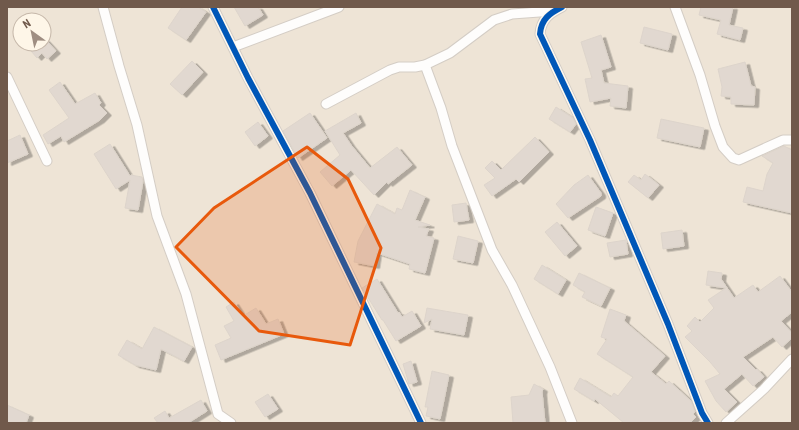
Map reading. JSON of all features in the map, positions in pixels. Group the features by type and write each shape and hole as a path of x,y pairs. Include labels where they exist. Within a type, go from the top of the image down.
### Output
{"street":[{"path":"104,7 119,66 137,125 157,216 186,294 218,414 231,423"},
{"path":"214,7 233,47 310,193 421,423"},
{"path":"233,47 339,7"},
{"path":"326,104 390,70 399,67 415,67 425,65 450,53 494,20 512,14 553,11 562,7"},
{"path":"675,7 700,75 715,126 723,147 733,158 739,160 783,140 792,140"},
{"path":"553,11 541,24 540,34 590,140 668,324 702,413 708,423"},
{"path":"425,65 441,108 452,146 492,250 512,285 550,367 572,423"},
{"path":"7,78 47,161"},
{"path":"726,423 764,389 792,359"}],"highlighted area":[{"path":"307,147 348,179 381,248 350,345 259,331 176,247 214,208"}],"shaded area":[{"path":"7,7 792,7 792,423 7,423"}],"building":[{"path":"182,7 198,7 206,12 186,40 168,28"},
{"path":"234,7 258,7 263,15 245,26"},
{"path":"701,7 733,7 729,25 743,28 740,40 717,34 721,20 699,15"},
{"path":"644,27 672,34 668,50 640,43"},
{"path":"601,35 611,67 601,70 604,83 628,86 626,108 610,106 611,98 590,102 585,79 592,78 581,42"},
{"path":"52,47 56,51 47,59 42,53 37,58 32,52 52,52"},
{"path":"192,61 203,72 182,95 170,84"},
{"path":"745,62 751,86 755,87 754,105 731,104 731,97 721,96 722,87 718,69"},
{"path":"60,82 75,104 95,93 101,103 99,105 107,113 100,120 64,142 61,136 48,144 43,135 69,118 49,90"},
{"path":"556,107 573,118 576,124 570,132 549,119"},
{"path":"310,113 327,138 298,158 283,131"},
{"path":"356,113 361,123 343,133 370,168 397,147 412,165 388,184 387,182 374,195 351,170 332,186 320,172 340,155 325,131"},
{"path":"661,119 704,128 700,147 657,138"},
{"path":"258,122 268,136 255,146 245,132"},
{"path":"20,135 28,154 7,163 7,141"},
{"path":"535,137 549,152 519,182 516,179 492,196 484,185 495,178 485,168 492,161 501,170"},
{"path":"110,144 130,176 142,177 143,181 138,210 125,208 130,180 116,189 94,154"},
{"path":"784,146 792,150 792,213 743,202 747,187 763,191 767,174 773,163 762,156"},
{"path":"645,174 659,185 648,198 628,182 634,175 641,180"},
{"path":"588,175 601,193 601,196 568,218 556,204 574,185"},
{"path":"410,190 425,197 415,220 430,225 418,227 429,229 426,236 434,238 425,273 409,269 410,264 377,253 375,266 354,262 358,241 377,204 395,214 397,208 402,210"},
{"path":"466,203 469,220 454,222 452,205"},
{"path":"596,207 613,213 605,236 588,230"},
{"path":"557,222 577,246 565,256 545,232"},
{"path":"682,230 684,246 663,249 661,233"},
{"path":"458,236 478,241 473,263 453,259"},
{"path":"626,240 628,254 610,257 607,243"},
{"path":"542,265 566,280 558,294 534,279"},
{"path":"708,271 722,273 721,279 734,298 753,285 758,292 780,276 792,292 792,312 781,321 792,333 792,338 782,347 773,337 743,357 764,377 753,386 742,374 724,389 737,402 726,412 716,401 705,381 720,374 685,337 692,331 687,326 695,317 700,322 714,308 708,300 726,288 706,285"},
{"path":"579,273 610,288 601,306 582,297 585,292 573,285"},
{"path":"377,279 398,313 399,312 402,317 412,311 421,326 396,341 362,288"},
{"path":"234,302 243,316 256,308 266,324 278,319 284,334 221,360 215,345 231,338 224,326 234,321 226,307"},
{"path":"427,308 468,315 464,335 430,329 432,319 424,323"},
{"path":"610,309 626,315 624,321 665,356 651,372 666,384 669,381 691,401 695,412 693,414 696,417 690,423 624,423 595,399 594,401 574,389 580,378 611,397 614,393 618,396 633,377 597,354 607,339 601,337"},
{"path":"154,327 192,347 184,361 161,349 156,370 135,365 118,355 127,340 142,349"},
{"path":"411,361 417,382 409,384 403,364"},
{"path":"432,371 449,375 440,419 426,416 428,407 425,407"},
{"path":"534,384 543,389 545,423 513,423 511,397 529,395"},
{"path":"268,394 278,409 265,417 255,402"},
{"path":"201,400 207,411 188,423 158,423 154,418 165,411 169,418"},
{"path":"7,405 29,415 26,423 7,423"}],"cycle path":[{"path":"213,7 248,78 310,193 421,423"},
{"path":"562,7 544,20 540,34 590,140 668,324 702,413 708,423"}]}
